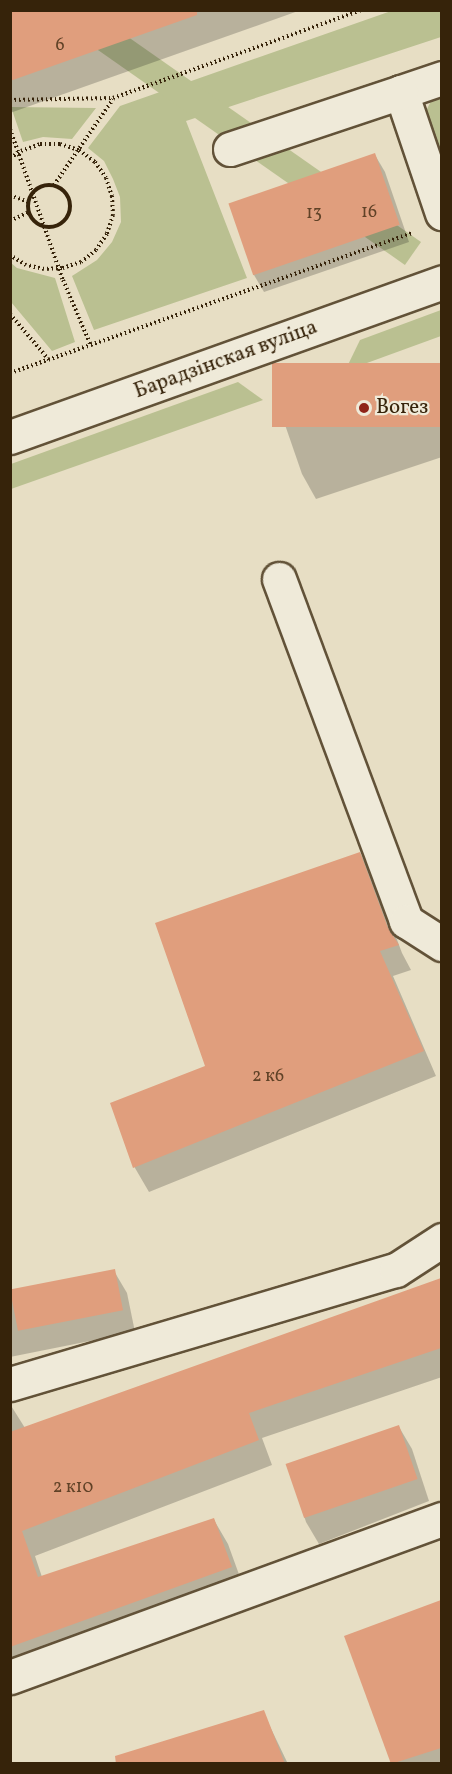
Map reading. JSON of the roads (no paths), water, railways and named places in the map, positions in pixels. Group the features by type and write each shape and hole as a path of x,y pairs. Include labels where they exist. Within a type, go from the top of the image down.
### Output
{"street":[{"path":"230,149 441,78"},
{"path":"400,92 430,222"},
{"name":"Барадзінская вуліца","path":"10,437 441,282"},
{"path":"279,579 406,921 441,944"},
{"path":"10,1384 396,1270 441,1240"},
{"path":"10,1677 441,1519"}],"place":[{"name":"Вогез","path":"364,408"}]}
